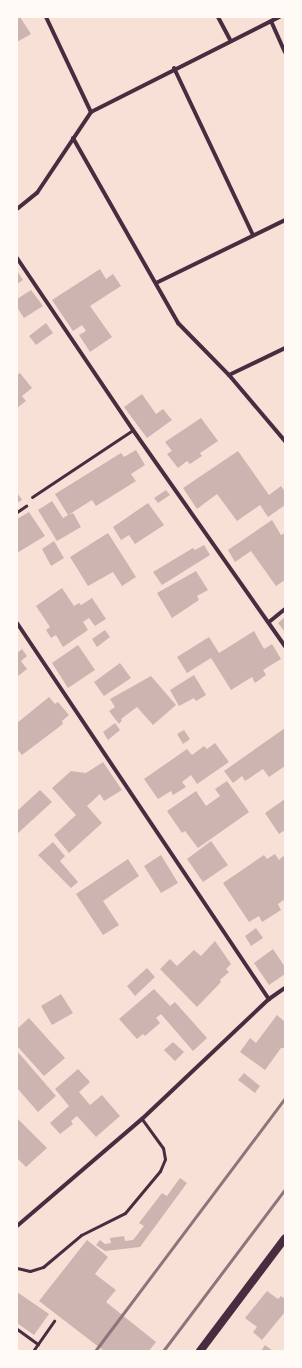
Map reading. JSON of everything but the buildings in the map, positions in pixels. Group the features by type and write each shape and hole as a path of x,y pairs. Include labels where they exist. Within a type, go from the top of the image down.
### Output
{"main road":[{"path":"200,1351 285,1238"}],"street":[{"path":"46,17 91,112"},
{"path":"218,17 230,40"},
{"path":"17,209 37,193 91,112 174,68 279,17"},
{"path":"271,21 285,52"},
{"path":"174,68 253,235"},
{"path":"73,138 178,323 229,375 285,441"},
{"path":"156,283 285,220"},
{"path":"17,258 133,430 285,646"},
{"path":"229,375 285,348"},
{"path":"269,622 285,609"},
{"path":"17,623 269,999"},
{"path":"17,1226 142,1119 269,999 285,988"}],"lane":[{"path":"32,498 133,430"},
{"path":"17,1268 30,1271 43,1267 81,1235 126,1213 160,1171 166,1159 163,1148 142,1119"},
{"path":"33,1351 54,1321"},
{"path":"17,1329 38,1344"}],"railway":[{"path":"95,1351 285,1098"},
{"path":"163,1351 285,1189"}]}
